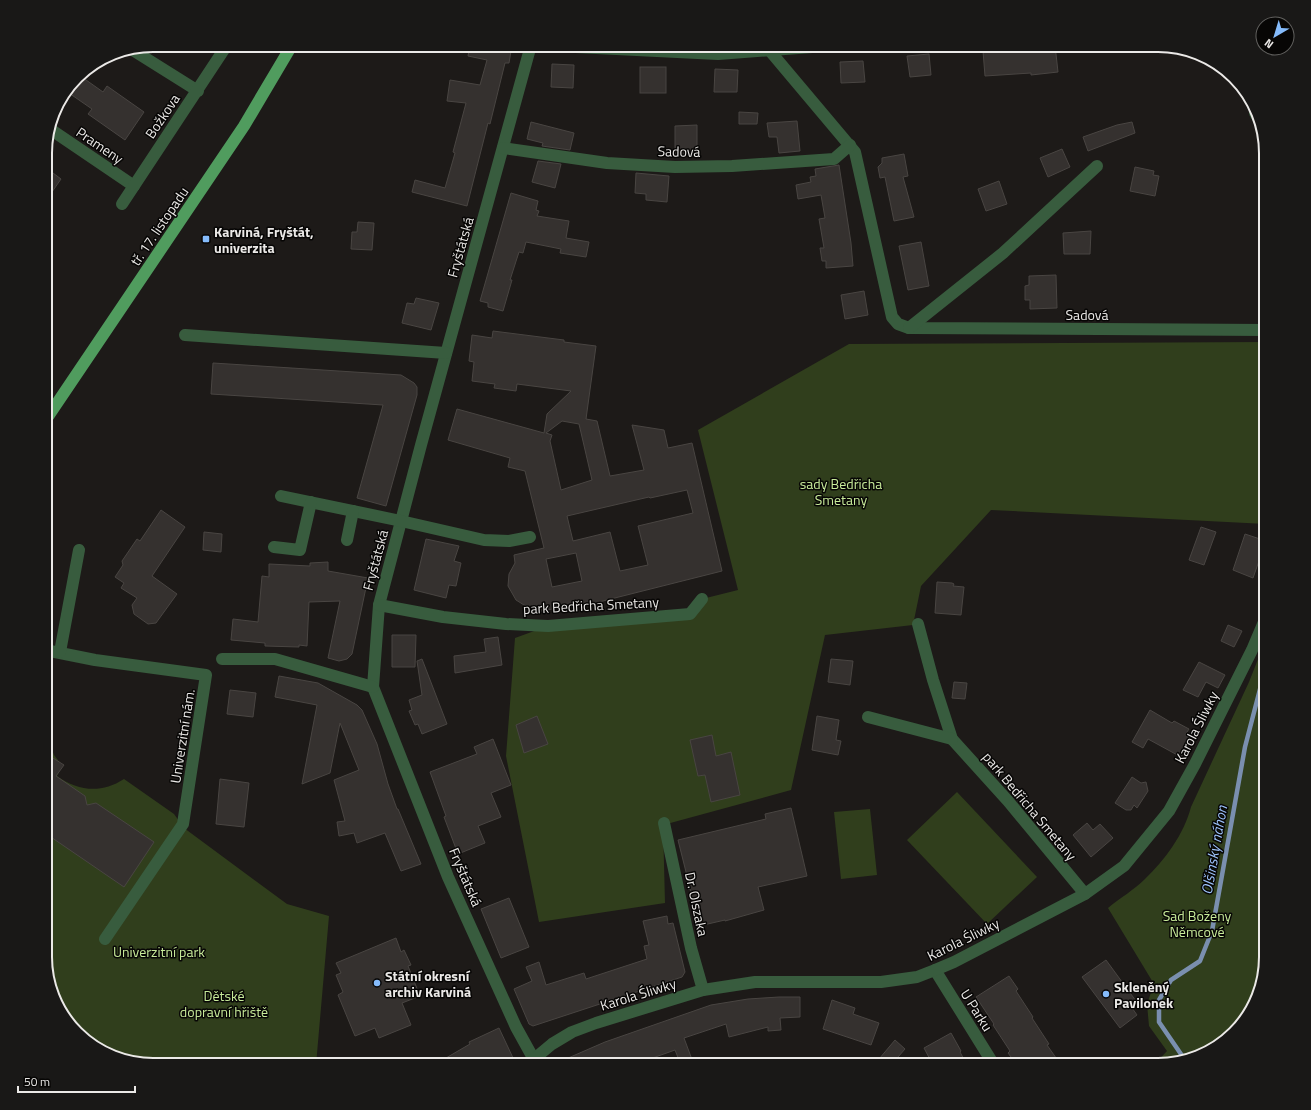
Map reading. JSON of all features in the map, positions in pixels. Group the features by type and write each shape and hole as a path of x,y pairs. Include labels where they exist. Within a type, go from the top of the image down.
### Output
{"main road":[{"name":"tř. 17. listopadu","path":"52,411 244,126 288,52"}],"street":[{"name":"Božkova","path":"122,204 222,52"},
{"name":"Fryštátská","path":"529,52 446,353 379,605 373,687 448,877 531,1058"},
{"path":"677,52 718,54 753,52"},
{"path":"771,52 856,152 892,317 898,324 909,328 1002,253 1097,166"},
{"path":"138,53 198,90"},
{"name":"Prameny","path":"54,131 134,186"},
{"name":"Sadová","path":"503,148 607,163 675,167 732,166 834,159 850,145"},
{"name":"Sadová","path":"909,328 1259,330"},
{"path":"186,335 446,353"},
{"path":"281,496 484,540 509,542 530,537"},
{"path":"274,547 300,550 311,502"},
{"path":"347,540 353,511"},
{"path":"60,652 79,550"},
{"name":"park Bedřicha Smetany","path":"379,605 443,617 506,624 548,626 690,614 702,599"},
{"name":"park Bedřicha Smetany","path":"918,624 952,739 1008,801 1085,894"},
{"name":"Karola Śliwky","path":"538,1058 552,1044 572,1032 596,1023 703,990 755,982 881,982 917,977 935,970 1085,894 1124,866 1168,811 1198,757 1259,634"},
{"name":"Univerzitní nám.","path":"52,651 95,660 206,675 183,824 105,939"},
{"path":"222,659 275,660 373,687"},
{"path":"868,717 952,739"},
{"name":"Dr. Olszaka","path":"664,823 690,948 703,990"},
{"name":"U Parku","path":"935,970 990,1058"}],"green space":[{"name":"sady Bedřicha Smetany","path":"1259,342 1259,524 991,510 921,586 913,625 825,635 791,790 663,825 665,903 539,922 506,756 515,638 548,626 690,614 702,599 738,590 698,430 849,344"},
{"name":"Sad Boženy Němcové","path":"1259,657 1259,964 1256,983 1249,1002 1242,1013 1234,1024 1220,1037 1203,1048 1184,1055 1161,1058 1167,1051 1149,1026 1147,1004 1154,984 1108,908 1136,887 1160,864 1179,837 1191,807 1249,682"},
{"name":"Univerzitní park","path":"52,750 62,766 57,776 65,781 81,787 98,789 115,784 124,779 174,814 184,828 287,904 329,916 317,1058 146,1058 120,1053 102,1045 86,1033 73,1019 62,1002 55,983 52,964"},
{"path":"957,792 1037,877 987,924 907,840"},
{"path":"870,809 877,875 841,879 834,812"}],"building":[{"path":"469,52 511,52 509,63 505,63 467,206 412,192 415,180 445,188 455,153 453,152 466,103 447,101 450,80 480,85 487,60 468,56"},
{"path":"983,52 1056,52 1058,72 1031,75 1031,73 985,76"},
{"path":"929,54 931,75 910,77 907,56"},
{"path":"863,61 865,82 841,83 840,62"},
{"path":"552,64 574,65 573,88 551,87"},
{"path":"640,67 666,67 666,93 640,93"},
{"path":"715,69 738,70 737,92 714,92"},
{"path":"84,79 103,92 107,86 144,112 125,140 88,114 92,109 71,94"},
{"path":"739,112 758,113 757,124 739,124"},
{"path":"797,121 800,151 779,153 777,137 769,137 767,123"},
{"path":"531,122 574,133 570,150 542,146 543,143 527,139"},
{"path":"1132,122 1135,133 1088,151 1083,137 1117,125"},
{"path":"697,125 697,153 675,154 675,126"},
{"path":"1062,149 1070,167 1048,177 1040,158"},
{"path":"904,154 908,176 903,177 914,217 894,221 885,177 880,178 878,167 882,163 882,158"},
{"path":"538,161 561,164 555,188 532,182"},
{"path":"839,165 853,266 826,268 826,261 822,261 820,248 824,248 819,219 825,218 821,195 798,199 796,185 811,182 810,177 816,176 815,169"},
{"path":"1135,167 1154,171 1153,175 1159,176 1155,196 1130,191"},
{"path":"52,172 61,179 52,192"},
{"path":"636,173 669,176 667,202 646,200 646,194 635,193"},
{"path":"999,181 1007,204 986,211 978,189"},
{"path":"511,193 538,201 536,210 539,211 537,216 569,221 566,238 589,242 586,257 560,253 561,249 526,242 523,253 519,252 510,280 512,280 503,311 488,307 488,303 480,301"},
{"path":"358,222 374,223 372,250 351,249 352,232 357,232"},
{"path":"1091,231 1090,254 1064,254 1063,233"},
{"path":"921,242 929,286 908,290 899,246"},
{"path":"1056,275 1057,308 1030,309 1030,300 1025,300 1025,286 1029,285 1029,276"},
{"path":"864,291 868,315 845,319 841,295"},
{"path":"416,298 439,303 431,330 402,323 407,303 414,304"},
{"path":"493,331 564,340 564,342 596,346 586,419 597,421 610,476 644,470 632,425 664,430 668,448 692,443 722,571 587,605 586,603 541,611 524,605 516,600 508,586 509,574 515,563 514,555 544,548 525,471 508,467 510,458 448,440 457,409 544,433 547,414 571,391 517,384 516,391 494,388 495,384 472,381 474,362 469,361 472,335 492,338","holes":["562,421 579,424 592,480 561,490 550,441 552,435 546,433","687,490 693,513 638,526 648,565 620,571 610,532 573,541 567,516","576,553 582,581 552,587 546,559"]},
{"path":"213,363 401,375 414,383 417,387 417,395 386,506 357,498 383,405 211,394"},
{"path":"161,510 185,527 152,576 177,594 156,623 148,624 134,614 132,605 137,598 121,588 124,583 115,577 123,565 122,561 137,539 140,541"},
{"path":"1201,527 1216,532 1204,565 1189,560"},
{"path":"204,532 222,534 221,552 203,550"},
{"path":"1245,534 1259,539 1259,561 1253,578 1233,570"},
{"path":"426,539 459,546 454,561 461,563 456,586 449,585 446,598 414,590"},
{"path":"328,562 328,571 368,578 352,654 347,659 339,661 328,658 340,601 309,602 307,646 265,646 265,643 231,640 233,619 258,622 262,576 269,577 269,564 310,566 310,563"},
{"path":"937,582 952,583 954,584 953,586 964,587 961,615 935,613"},
{"path":"1228,625 1242,631 1234,647 1221,641"},
{"path":"392,635 416,635 415,667 392,667"},
{"path":"498,637 502,665 455,673 454,656 486,652 484,639"},
{"path":"422,659 447,724 422,734 418,724 415,725 409,711 412,710 409,700 422,695 417,661"},
{"path":"831,659 853,661 850,685 828,682"},
{"path":"1199,662 1225,675 1218,688 1206,682 1198,697 1183,690"},
{"path":"279,676 318,683 357,705 362,710 377,744 388,784 397,809 421,864 401,871 385,833 357,843 354,833 339,836 337,822 345,821 334,780 359,770 340,723 330,773 302,784 317,705 275,697"},
{"path":"954,682 967,683 965,699 952,698"},
{"path":"230,690 256,693 253,717 227,714"},
{"path":"1150,710 1172,723 1174,721 1189,729 1185,735 1191,738 1181,757 1148,739 1143,748 1132,742"},
{"path":"537,716 548,744 524,753 516,725"},
{"path":"817,716 839,720 836,740 841,741 838,755 812,750"},
{"path":"712,735 716,756 731,752 740,795 711,802 705,775 698,776 690,740"},
{"path":"493,739 511,785 491,793 501,817 478,826 485,843 458,854 444,817 446,816 430,772 477,754 474,747"},
{"path":"52,757 64,765 56,776 85,796 87,805 96,803 154,842 124,887 52,838"},
{"path":"1132,777 1141,783 1146,782 1148,791 1137,808 1134,805 1131,810 1126,810 1115,803"},
{"path":"220,779 249,783 244,827 216,824"},
{"path":"791,808 807,876 758,887 764,910 725,921 699,926 690,889 689,890 685,876 687,876 678,840 766,819 765,814"},
{"path":"1087,823 1093,830 1100,824 1113,838 1091,857 1073,835"},
{"path":"509,898 529,947 501,958 481,909"},
{"path":"667,916 668,924 673,923 685,972 682,977 533,1026 529,1024 514,989 532,981 526,967 539,962 546,985 584,973 586,979 647,959 644,946 649,945 643,921"},
{"name":"Státní okresní archiv Karviná","path":"396,938 401,952 404,950 411,965 408,966 420,996 402,1003 411,1025 379,1038 375,1028 355,1036 338,995 343,992 336,975 341,973 336,963"},
{"name":"Skleněný Pavilonek","path":"1106,960 1136,1001 1130,1005 1137,1015 1120,1028 1082,977"},
{"path":"1009,976 1018,989 1016,991 1049,1044 1047,1045 1056,1058 1012,1058 1008,1053 1010,1051 976,997"},
{"path":"800,997 800,1017 780,1018 781,1030 768,1031 768,1027 729,1037 726,1024 684,1038 691,1058 678,1058 675,1050 653,1058 568,1058 605,1042 711,1005 748,999"},
{"path":"832,1000 855,1008 853,1014 879,1023 871,1045 823,1029"},
{"path":"499,1028 513,1058 446,1058 470,1044 469,1042"},
{"path":"951,1033 963,1058 929,1058 924,1048"},
{"path":"895,1040 905,1049 897,1058 880,1058"}],"waterway":[{"name":"Olšinský náhon","path":"1182,1055 1159,1022 1159,1000 1171,980 1200,961 1212,931 1245,747 1259,693"}],"place":[{"name":"Karviná, Fryštát, univerzita","path":"206,239"},
{"name":"Státní okresní archiv Karviná","path":"377,983"},
{"name":"Skleněný Pavilonek","path":"1106,994"}],"park label":[{"name":"Dětské dopravní hřiště","path":"224,1004"}]}
